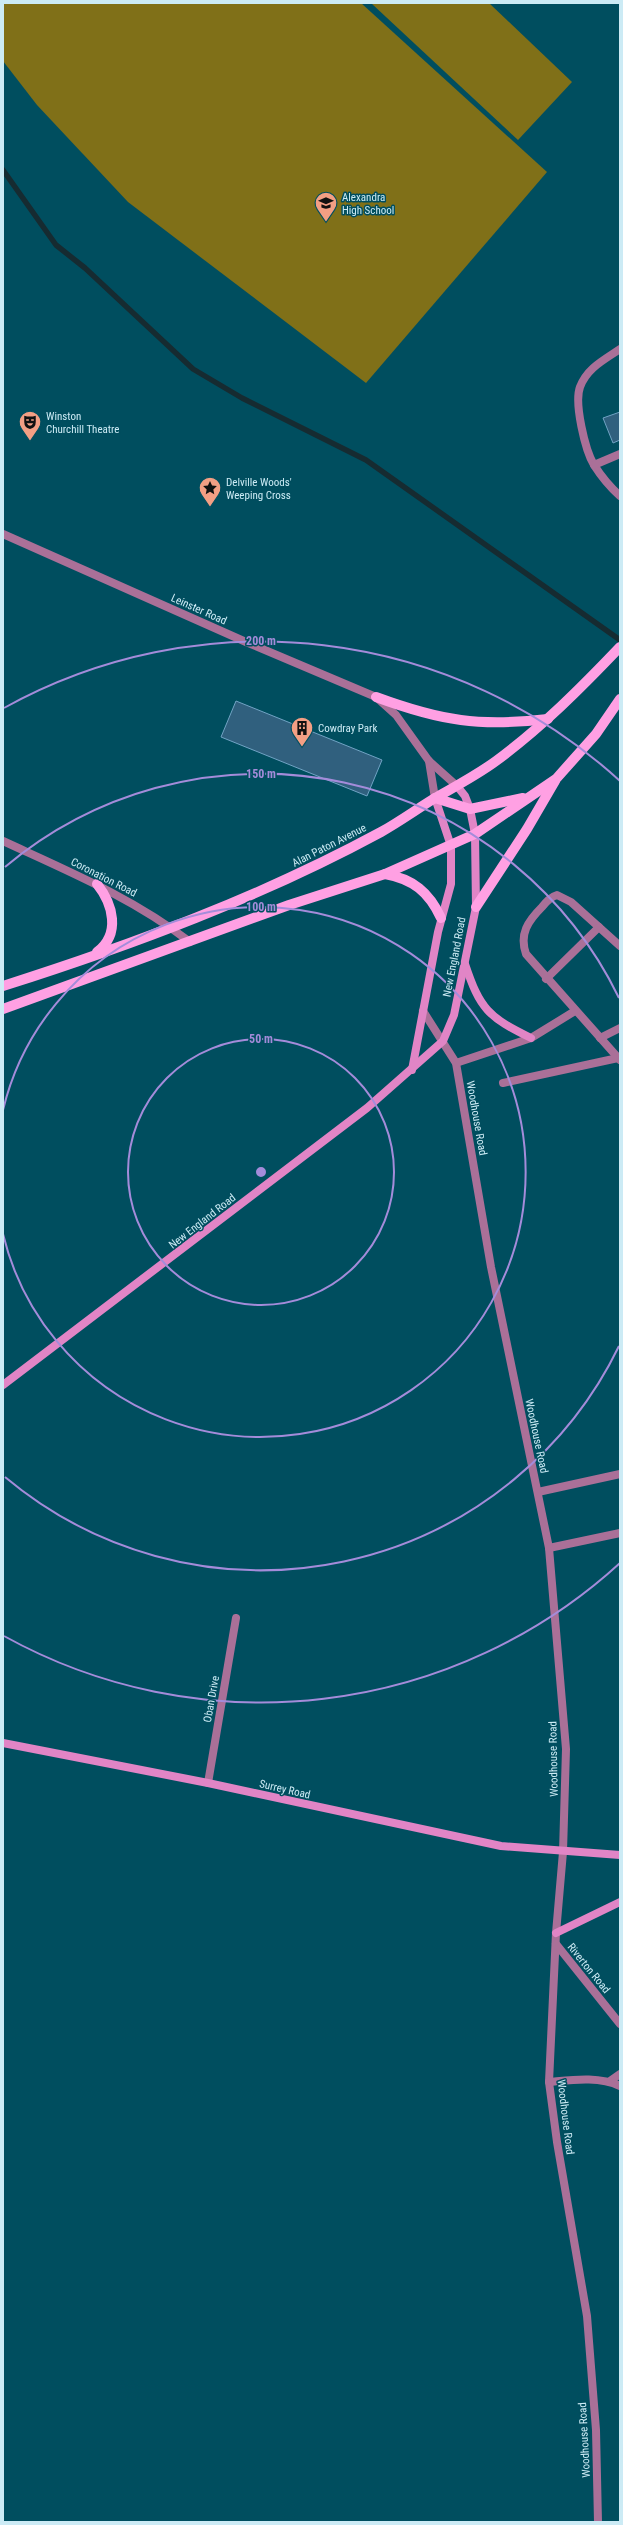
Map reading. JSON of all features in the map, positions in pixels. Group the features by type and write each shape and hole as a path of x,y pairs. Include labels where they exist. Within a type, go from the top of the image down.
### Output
{"main road":[{"name":"Alan Paton Avenue","path":"3,986 90,957 170,927 319,864 383,831 495,762 548,719 620,647"},
{"path":"376,697 416,712 473,723 514,723 548,719"},
{"path":"476,907 528,829 556,779 596,734 620,699"},
{"path":"3,1009 289,905 385,874 451,846 475,834 556,779"},
{"path":"435,798 470,809 531,796"},
{"path":"385,874 398,876 422,889 433,902 441,918"},
{"path":"90,957 103,947 111,927 110,904 97,884"}],"street":[{"path":"620,350 595,366 580,388 578,404 580,420 594,465 620,496"},
{"path":"594,465 620,454"},
{"name":"Leinster Road","path":"3,534 239,639 376,697 396,715 429,761 457,786"},
{"name":"Leinster Road","path":"429,761 435,798"},
{"name":"New England Road","path":"3,1385 367,1108 412,1070 442,1040 454,1015 476,907 475,834 470,809 465,796 457,786"},
{"name":"New England Road","path":"412,1070 441,918 451,884 451,846 435,798"},
{"name":"Coronation Road","path":"3,841 97,884 141,908 190,942"},
{"path":"619,1059 546,979 526,954 523,943 525,930 530,918 547,901 556,895 571,902 620,946"},
{"path":"546,979 599,927"},
{"path":"465,963 474,989 484,1007 501,1024 531,1038"},
{"name":"Woodhouse Road","path":"423,1011 456,1063 491,1268 549,1548 566,1749 563,1852 556,1933 549,2082 557,2142 587,2316 596,2430 598,2522"},
{"path":"456,1063 531,1038 575,1011"},
{"path":"600,1038 620,1028"},
{"path":"503,1082 619,1059"},
{"path":"538,1492 620,1474"},
{"path":"549,1548 620,1533"},
{"name":"Oban Drive","path":"208,1783 236,1618"},
{"name":"Surrey Road","path":"3,1743 208,1783 501,1846 563,1852 620,1855"},
{"path":"556,1933 620,1902"},
{"name":"Riverton Road","path":"556,1944 620,2024"},
{"path":"610,2081 620,2074"},
{"path":"549,2082 610,2081 620,2086"}],"shaded area":[{"name":"Alexandra High School","path":"3,3 361,3 547,172 366,383 128,202 37,105 3,61"},
{"path":"371,3 489,3 572,82 518,140"}],"building":[{"path":"620,412 620,440 613,443 603,418"},
{"name":"Cowdray Park","path":"236,701 382,760 367,796 221,737"}],"waterway":[{"path":"3,170 56,245 85,268 193,369 242,398 366,460 620,640"}],"place":[{"name":"Alexandra High School","path":"326,222"},
{"name":"Winston Churchill Theatre","path":"30,442"},
{"name":"Delville Woods' Weeping Cross","path":"210,508"},
{"name":"Cowdray Park","path":"302,748"}]}
